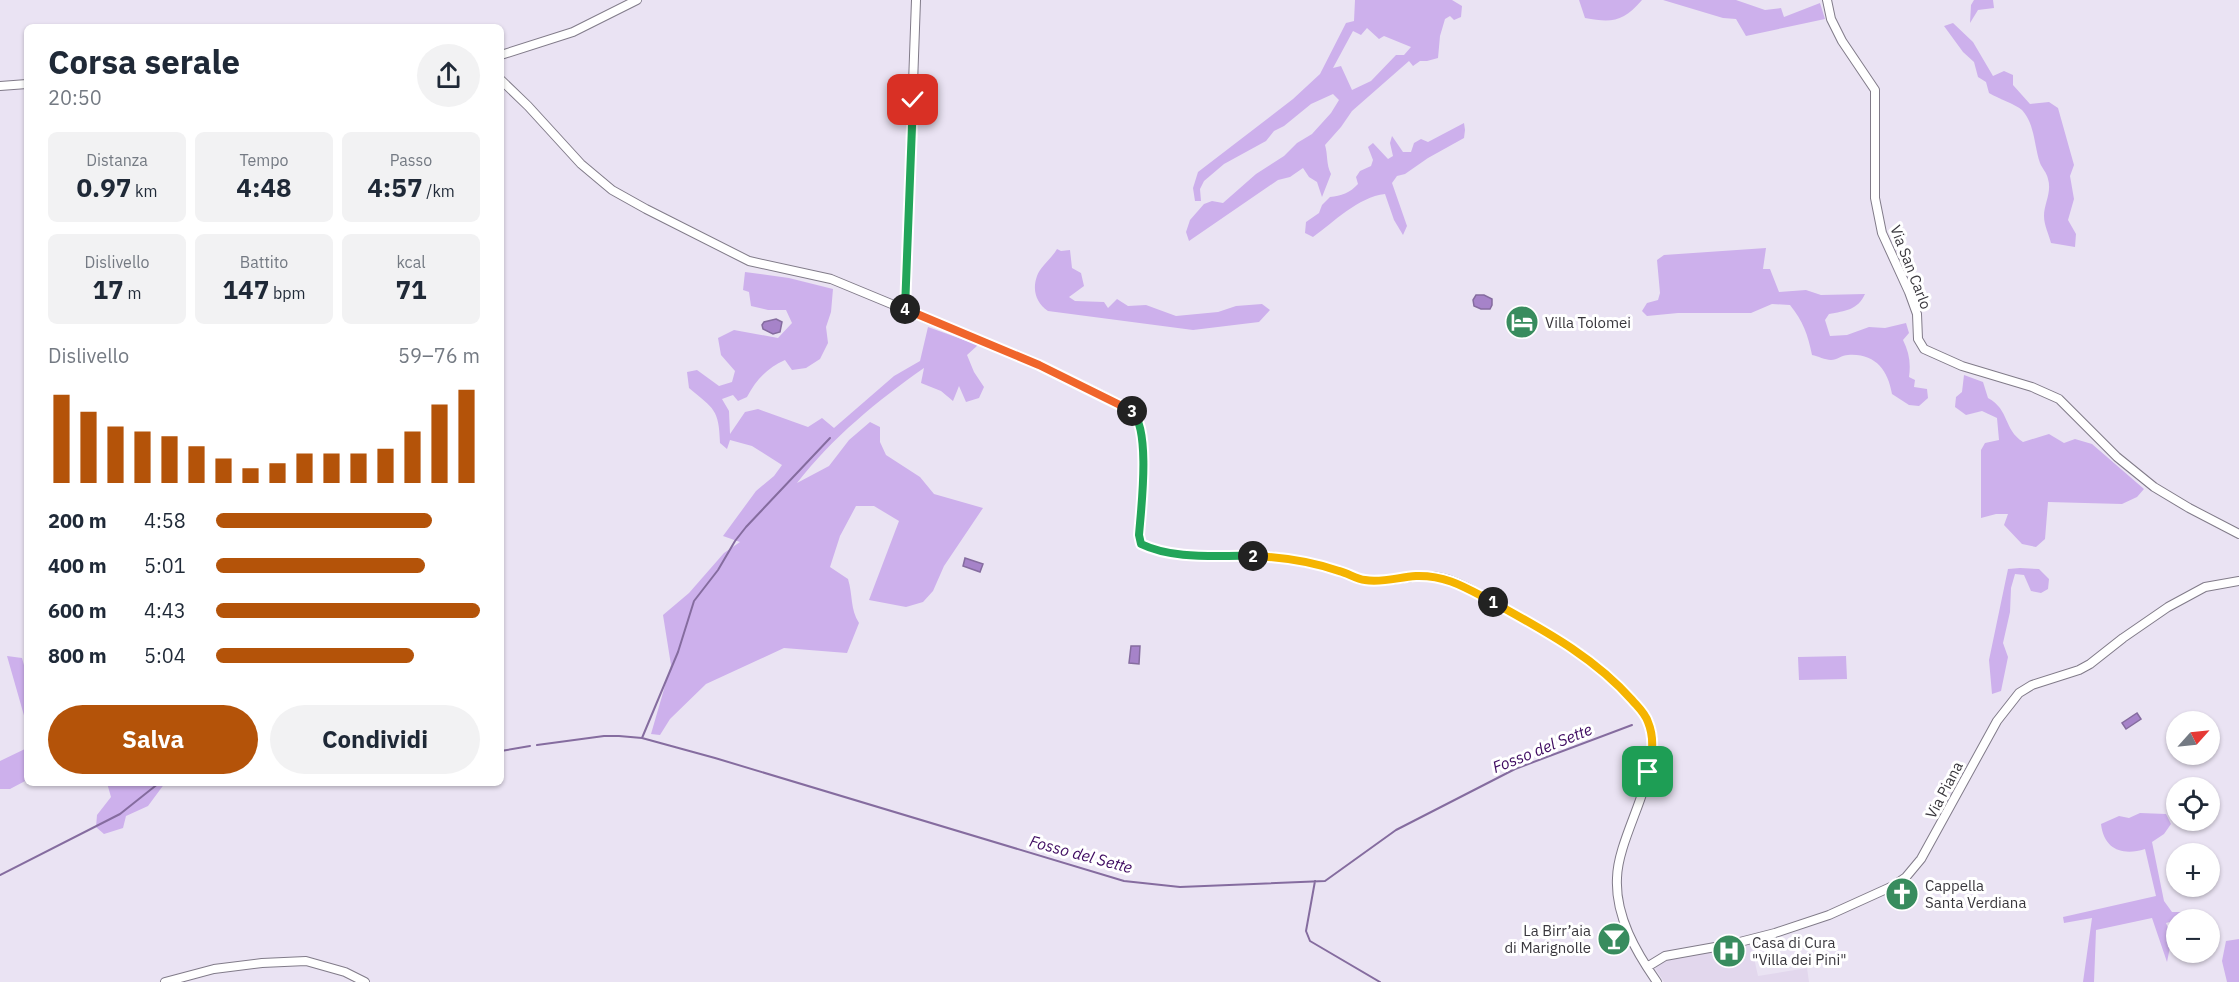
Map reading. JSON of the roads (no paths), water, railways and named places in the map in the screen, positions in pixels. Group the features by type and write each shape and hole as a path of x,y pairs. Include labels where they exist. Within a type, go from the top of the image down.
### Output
{"street":[{"path":"504,54 573,32 637,0"},
{"path":"905,308 916,0"},
{"name":"Via San Carlo","path":"1827,0 1831,19 1842,41 1875,90 1875,198 1882,232 1917,314 1918,339 1924,349 1962,366 2032,387 2059,399 2117,457 2154,487 2239,534"},
{"path":"504,83 581,164 612,190 749,261 831,279 1039,365 1130,409 1137,416 1140,427 1144,469 1139,535 1141,544 1152,549 1175,553 1274,556 1337,570 1364,580 1377,581 1415,576 1442,577 1464,586 1557,638 1601,669 1646,715 1651,730 1653,751 1621,857 1617,878 1620,912 1632,942 1657,982"},
{"path":"0,86 24,84"},
{"name":"Via Piana","path":"1647,967 1665,956 1732,944 1775,933 1829,915 1893,886 1906,877 1921,859 1997,721 2019,693 2031,685 2079,670 2090,664 2141,625 2205,587 2239,581"},
{"path":"165,982 214,969 262,963 306,961 345,972 364,982"}],"waterway":[{"path":"642,738 678,652 694,601 718,570 746,527 830,438"},
{"name":"Fosso del Sette","path":"537,745 604,736 642,738 1124,881 1180,887 1325,881 1396,830 1515,769 1632,725"},
{"name":"Fosso del Sette","path":"504,750 530,746"},
{"name":"Fosso del Sette","path":"0,875 120,814 155,786"},
{"path":"1315,881 1306,931 1310,941 1380,982"}],"place":[{"name":"Villa Tolomei","path":"1522,322"},
{"name":"Cappella Santa Verdiana","path":"1902,894"},
{"name":"La Birr’aia di Marignolle","path":"1614,939"},
{"name":"Casa di Cura \"Villa dei Pini\"","path":"1729,951"}]}
